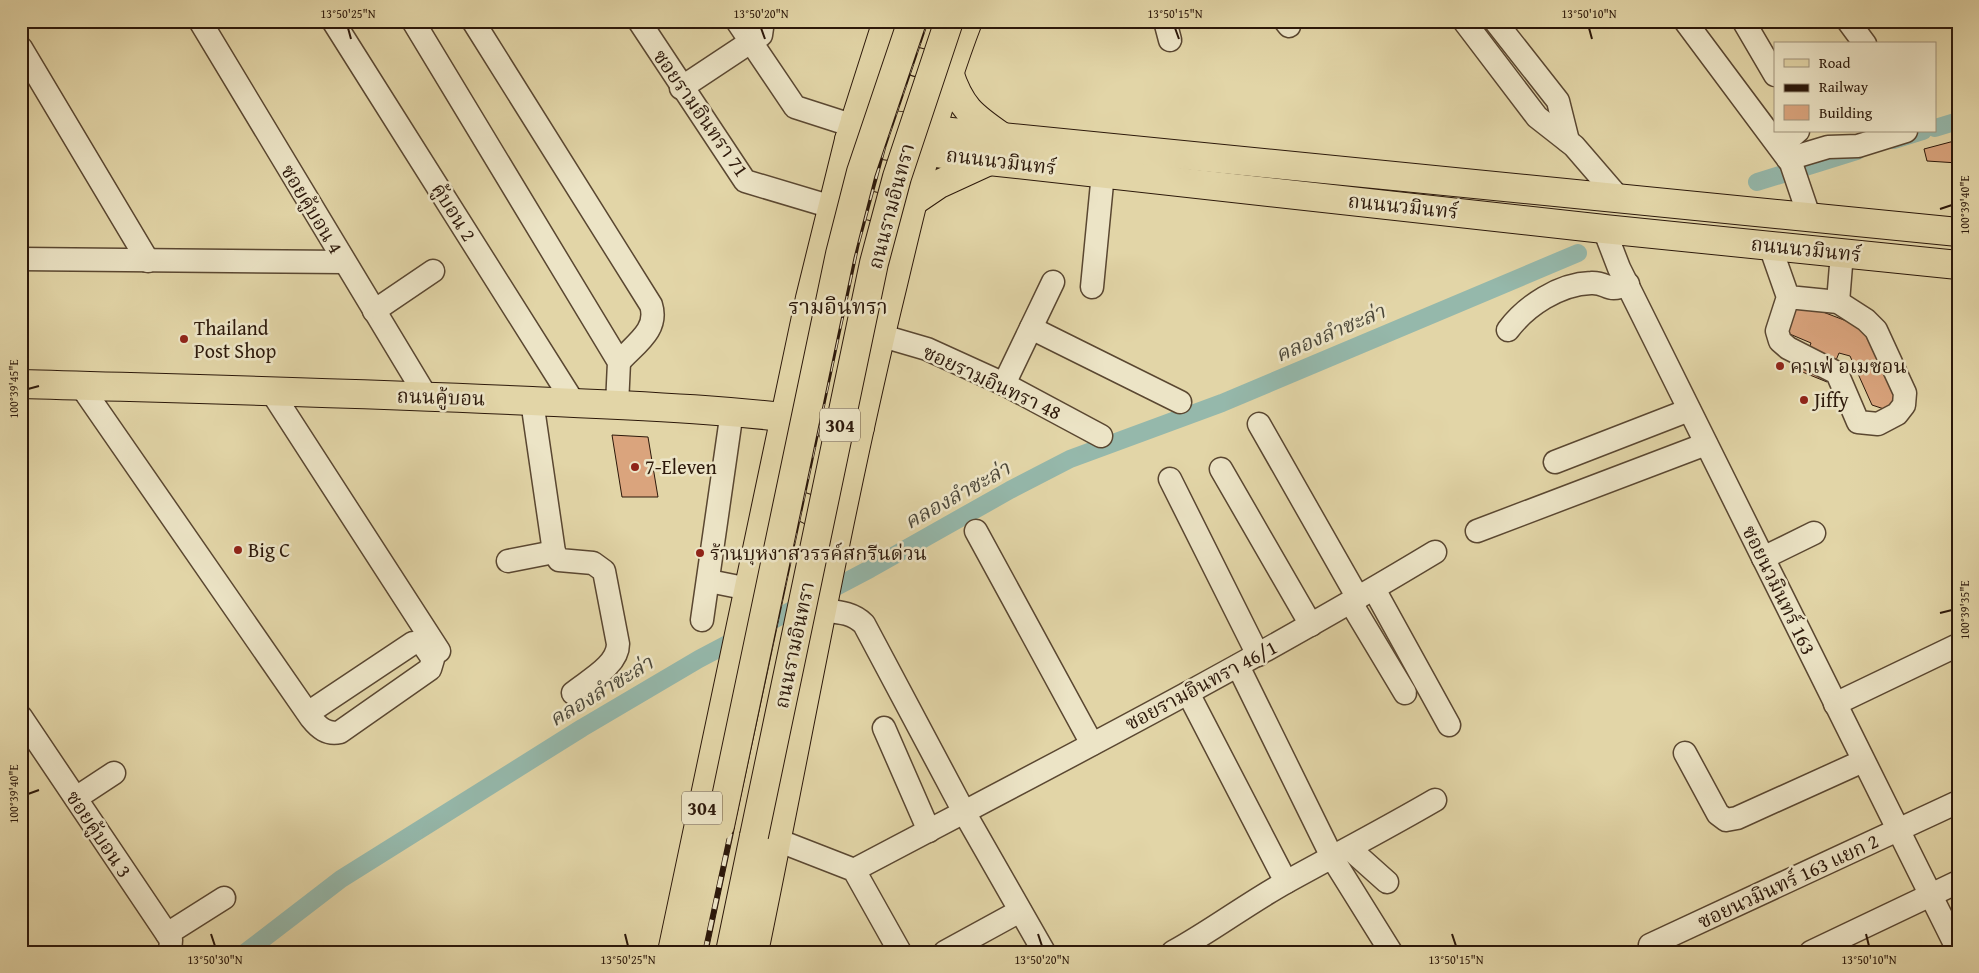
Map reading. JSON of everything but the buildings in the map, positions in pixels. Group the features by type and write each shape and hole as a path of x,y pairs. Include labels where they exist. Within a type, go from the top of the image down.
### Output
{"main road":[{"path":"889,21 896,43 906,56 917,63 951,66 954,90 971,116 1002,137"},
{"name":"304","path":"672,952 765,516 784,416 830,215 853,129 889,21"},
{"name":"ถนนรามอินทรา","path":"693,952 840,254 861,172 912,21"},
{"name":"ถนนรามอินทรา","path":"754,952 766,838 874,263 897,177 949,21"},
{"name":"ถนนรามอินทรา","path":"730,952 766,838 822,606 833,546 879,335 911,203 951,66 968,21"},
{"name":"ถนนนวมินทร์","path":"853,129 928,141 989,161 1604,229 1842,253 1955,269"},
{"name":"ถนนนวมินทร์","path":"928,141 1002,137 1958,232"},
{"path":"911,203 939,184 989,161"},
{"path":"830,215 842,213 859,206 873,205 887,213 898,230 902,243"},
{"path":"815,420 826,412 845,332 860,311 892,286"},
{"name":"ถนนคู้บอน","path":"21,384 426,396 618,405 784,416 860,427"},
{"path":"765,516 779,504 802,505 824,519 833,546"}],"street":[{"name":"ซอยคู้บอน 4","path":"200,21 426,396"},
{"name":"คู้บอน 2","path":"333,21 574,403"},
{"path":"413,21 619,362 618,405"},
{"path":"473,21 651,305 654,316 652,326 619,362"},
{"name":"ซอยรามอินทรา 71","path":"639,21 681,88 745,181 830,215"},
{"path":"737,21 795,107 853,129"},
{"path":"681,88 761,35 764,21"},
{"path":"1464,21 1537,117 1568,140 1591,163 1618,197"},
{"path":"1495,21 1558,101 1568,140"},
{"path":"1685,21 1774,130"},
{"path":"1848,21 1864,42"},
{"path":"1744,22 1774,73"},
{"path":"21,48 148,261"},
{"path":"1732,61 1774,117"},
{"path":"1776,132 1791,151 1809,216"},
{"path":"1791,151 1858,146 1903,132"},
{"path":"1092,287 1102,173"},
{"name":"ซอยนวมินทร์ 163","path":"1604,229 1628,284 1689,410 1958,950"},
{"path":"1770,246 1784,280 1788,297 1778,331 1780,341 1788,348 1837,373 1858,422 1878,424 1897,414 1904,405 1905,393 1876,330 1866,320 1838,302 1788,297"},
{"path":"1838,302 1842,253"},
{"path":"21,259 344,262"},
{"path":"374,310 433,271"},
{"path":"1004,384 1053,282"},
{"path":"1508,330 1525,310 1556,292 1591,283 1611,290 1628,284"},
{"path":"1031,328 1180,402"},
{"name":"ซอยรามอินทรา 48","path":"879,335 926,349 1004,384 1101,436"},
{"path":"81,386 308,713 319,728 333,733 340,732 377,708 430,669 432,658 422,644 416,642 358,678 308,713"},
{"path":"271,391 440,652"},
{"path":"532,401 554,552 558,560 592,563 604,571 618,644 618,652 614,660 573,693"},
{"path":"1555,462 1689,410"},
{"path":"702,620 709,582 732,412"},
{"path":"1259,424 1361,597 1449,725"},
{"path":"1477,531 1706,444"},
{"path":"1221,469 1311,625"},
{"path":"1170,479 1258,655"},
{"path":"976,531 1092,744"},
{"path":"1763,558 1814,533"},
{"path":"508,561 554,552"},
{"name":"ซอยรามอินทรา 46/1","path":"854,870 1238,666 1361,597 1435,552"},
{"path":"709,582 747,598"},
{"path":"1361,597 1404,693"},
{"path":"822,606 858,618 864,624 964,812 1044,952"},
{"path":"1835,704 1958,645"},
{"path":"1238,666 1341,854 1391,952"},
{"path":"358,678 377,708"},
{"path":"1188,693 1286,882"},
{"name":"ซอยคู้บอน 3","path":"21,717 76,798 168,943"},
{"path":"884,728 929,831"},
{"path":"1685,753 1718,814 1726,820 1737,818 1863,761"},
{"path":"76,798 114,773"},
{"path":"1173,952 1210,943 1286,882 1341,854 1435,800"},
{"name":"ซอยนวมินทร์ 163 แยก 2","path":"1650,945 1958,802"},
{"path":"766,838 854,870 900,952"},
{"path":"1341,854 1387,882"},
{"path":"1811,952 1958,882"},
{"path":"168,943 224,898"},
{"path":"945,952 1020,911"}],"waterway":[{"name":"คลองลำชะล่า","path":"1936,128 1958,121"},
{"name":"คลองลำชะล่า","path":"1894,140 1920,132"},
{"name":"คลองลำชะล่า","path":"1757,182 1857,151"},
{"name":"คลองลำชะล่า","path":"246,952 341,879 582,728 699,659 870,569 1010,490 1070,459 1222,403 1578,253"}],"railway":[{"path":"705,952 857,244 884,145 926,21"}],"place":[{"name":"Thailand Post Shop","path":"184,339"},
{"name":"คาเฟ่ อเมซอน","path":"1780,366"},
{"name":"Jiffy","path":"1804,400"},
{"name":"7-Eleven","path":"635,467"},
{"name":"Big C","path":"238,550"},
{"name":"ร้านบุหงาสวรรค์สกรีนด่วน","path":"700,553"}],"district":[{"name":"รามอินทรา","path":"838,306"}]}
